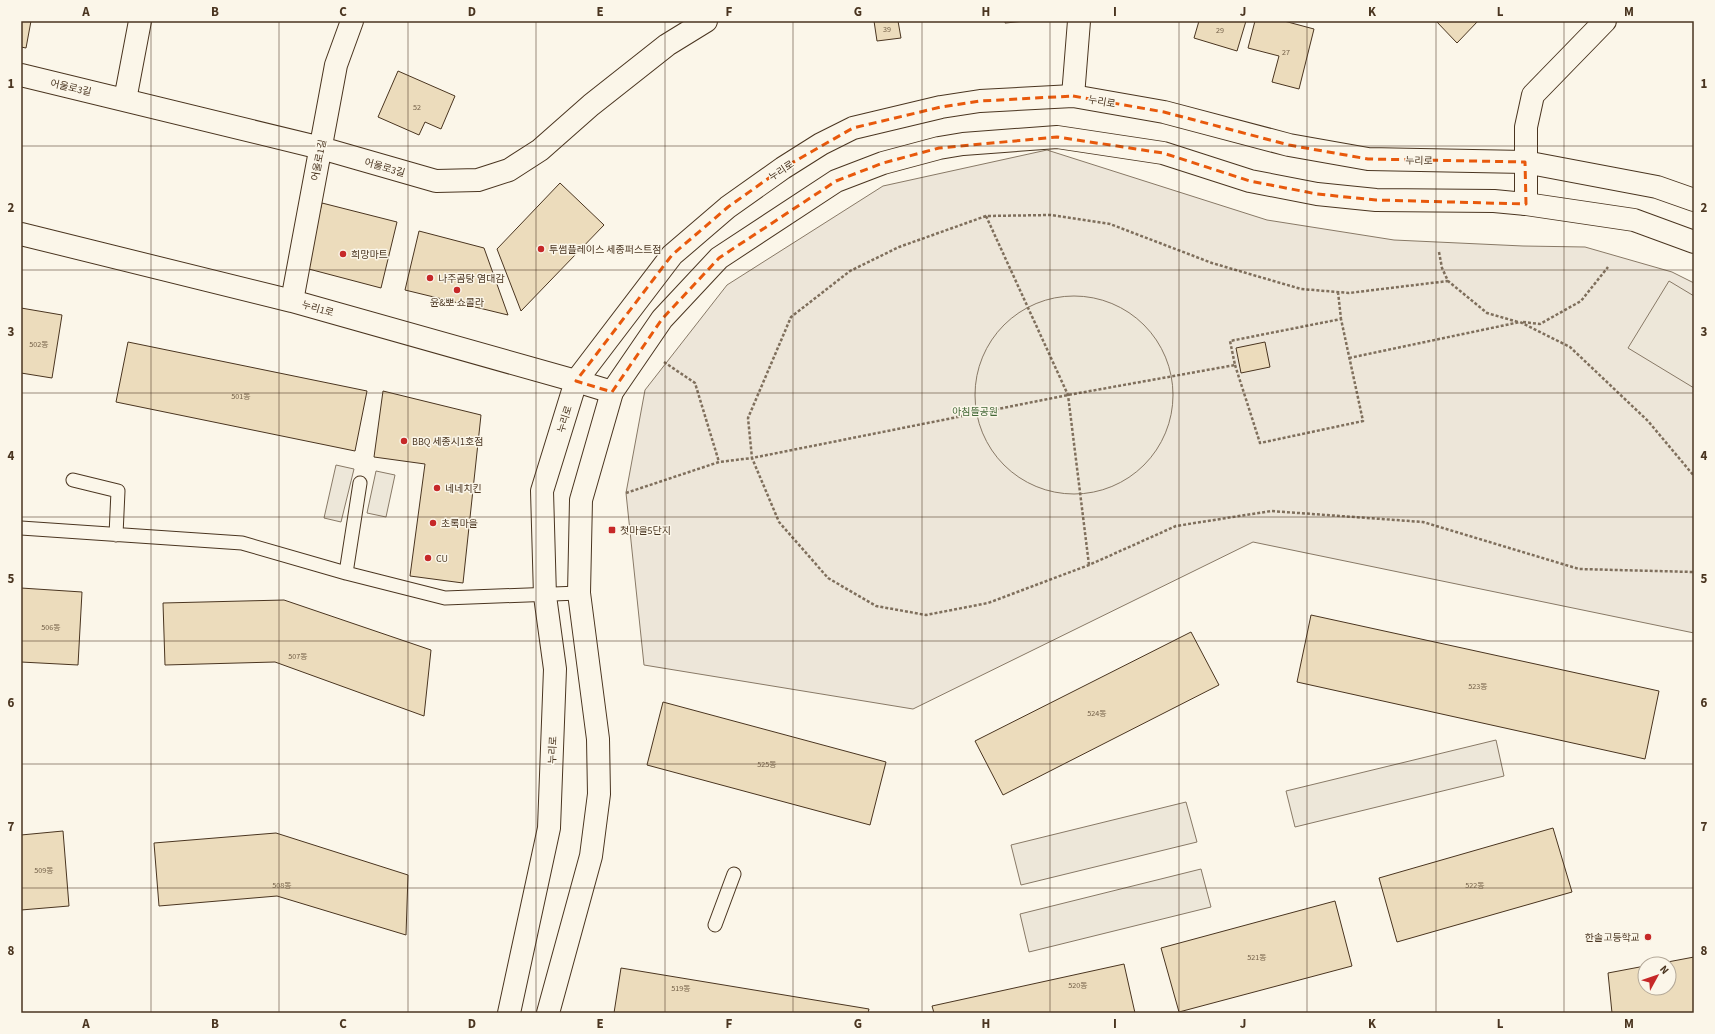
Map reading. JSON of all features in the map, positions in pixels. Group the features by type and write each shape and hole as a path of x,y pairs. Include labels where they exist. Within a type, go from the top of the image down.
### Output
{"street":[{"path":"125,100 140,21"},
{"name":"어울로1길","path":"292,301 336,65 352,21"},
{"name":"어울로3길","path":"21,75 321,148 436,181 478,180 509,170 540,150 591,105 667,45 706,21"},
{"path":"1073,96 1079,21"},
{"path":"1526,204 1526,127 1533,95 1605,21"},
{"name":"누리로","path":"509,1013 549,828 555,669 545,596 542,491 576,381 672,255 728,207 783,168 821,144 853,128 941,107 980,101 1073,96 1164,112 1289,146 1368,159 1525,162 1657,187 1694,200"},
{"path":"548,1013 591,856 599,794 598,739 580,593 581,500 612,392 662,319 719,258 836,181 883,163 939,148 963,144 1058,137 1162,153 1250,181 1317,194 1376,200 1494,201 1526,204 1634,220 1694,242"},
{"name":"누리1로","path":"21,234 292,301 612,392"}],"lane":[{"path":"73,480 118,491 116,535"},
{"path":"346,573 360,484"},
{"path":"21,528 242,543 346,573 445,598 545,596 580,593"},
{"path":"715,925 734,874"}],"path":[{"path":"1448,281 1350,293 1301,289 1212,263 1110,224 1051,215 986,216 899,247 850,271 791,317 748,418 752,458 779,522 828,578 876,606 926,615 988,603 1089,565 1176,526 1271,511 1423,522 1579,570 1694,572"},
{"path":"986,216 1068,395 1089,565"},
{"path":"1439,252 1442,268 1448,281 1487,313 1520,322 1540,324 1581,301 1608,267"},
{"path":"1338,292 1341,319 1363,421 1260,443 1235,365 1230,341 1341,319"},
{"path":"1349,358 1520,322 1570,347 1648,421 1694,476"},
{"path":"664,362 695,383 719,462"},
{"path":"626,493 719,462 752,458 1068,395 1235,365"}],"highlighted area":[{"path":"1073,96 1164,112 1289,145 1368,159 1525,162 1526,204 1376,200 1317,194 1250,181 1163,153 1057,137 939,148 883,163 836,181 719,258 662,319 612,392 576,381 672,255 728,207 783,168 853,128 941,107 980,101"}],"green space":[{"name":"아침뜰공원","path":"1047,150 1267,220 1394,240 1523,246 1585,247 1672,272 1694,283 1694,633 1253,542 913,709 644,665 626,493 645,390 727,285 883,186"}],"shaded area":[{"path":"1669,281 1694,296 1694,388 1628,348"},
{"path":"1064,296 1084,296 1112,303 1137,318 1151,332 1166,357 1173,385 1173,405 1166,433 1151,458 1137,472 1112,487 1103,490 1084,494 1064,494 1036,487 1011,472 997,458 982,433 979,424 975,405 975,385 982,357 997,332 1011,318 1036,303 1045,300"},
{"path":"336,465 354,469 341,522 324,518"},
{"path":"376,471 395,475 386,517 367,513"},
{"path":"1496,740 1504,776 1295,827 1286,791"},
{"path":"1186,802 1197,842 1021,885 1011,845"},
{"path":"1201,869 1211,907 1029,952 1020,914"}],"building":[{"path":"21,21 31,21 26,48 21,47"},
{"path":"874,21 898,21 901,38 877,41"},
{"path":"1005,21 1026,21 1005,23"},
{"path":"1199,21 1246,21 1237,51 1194,38"},
{"path":"1255,21 1284,21 1314,29 1299,89 1272,82 1279,56 1248,48"},
{"path":"1436,21 1478,21 1457,43"},
{"path":"398,71 455,96 441,129 425,122 419,135 378,117"},
{"path":"560,183 604,225 521,311 497,249"},
{"path":"322,203 397,222 381,288 305,268"},
{"path":"419,231 484,248 508,315 405,290"},
{"path":"21,308 62,315 52,378 21,373"},
{"path":"128,342 367,391 355,451 116,402"},
{"path":"1265,342 1270,367 1241,373 1236,348"},
{"path":"383,391 481,415 463,583 410,576 425,464 374,457"},
{"path":"21,588 82,592 78,665 21,662"},
{"path":"284,600 431,650 424,716 275,662 165,665 163,603"},
{"path":"1311,615 1659,691 1645,759 1297,682"},
{"path":"1191,632 1219,685 1003,795 975,741"},
{"path":"663,702 886,762 870,825 647,765"},
{"path":"1553,828 1572,892 1397,942 1379,878"},
{"path":"63,831 69,906 21,910 21,835"},
{"path":"276,833 408,875 406,935 277,896 159,906 154,843"},
{"path":"1335,901 1352,966 1179,1012 1161,948"},
{"name":"한솔고등학교","path":"1694,957 1694,1013 1612,1013 1608,973 1637,968 1637,996 1677,996 1677,960"},
{"path":"1124,964 1135,1013 934,1013 932,1006"},
{"path":"621,968 869,1009 868,1013 614,1013"}],"place":[{"name":"투썸플레이스 세종퍼스트점","path":"541,249"},
{"name":"희망마트","path":"343,254"},
{"name":"나주곰탕 염대감","path":"430,278"},
{"name":"윤&뽀 쇼콜라","path":"457,290"},
{"name":"BBQ 세종시1호점","path":"404,441"},
{"name":"네네치킨","path":"437,488"},
{"name":"초록마을","path":"433,523"},
{"name":"첫마을5단지","path":"612,530"},
{"name":"CU","path":"428,558"},
{"name":"한솔고등학교","path":"1648,937"}]}
